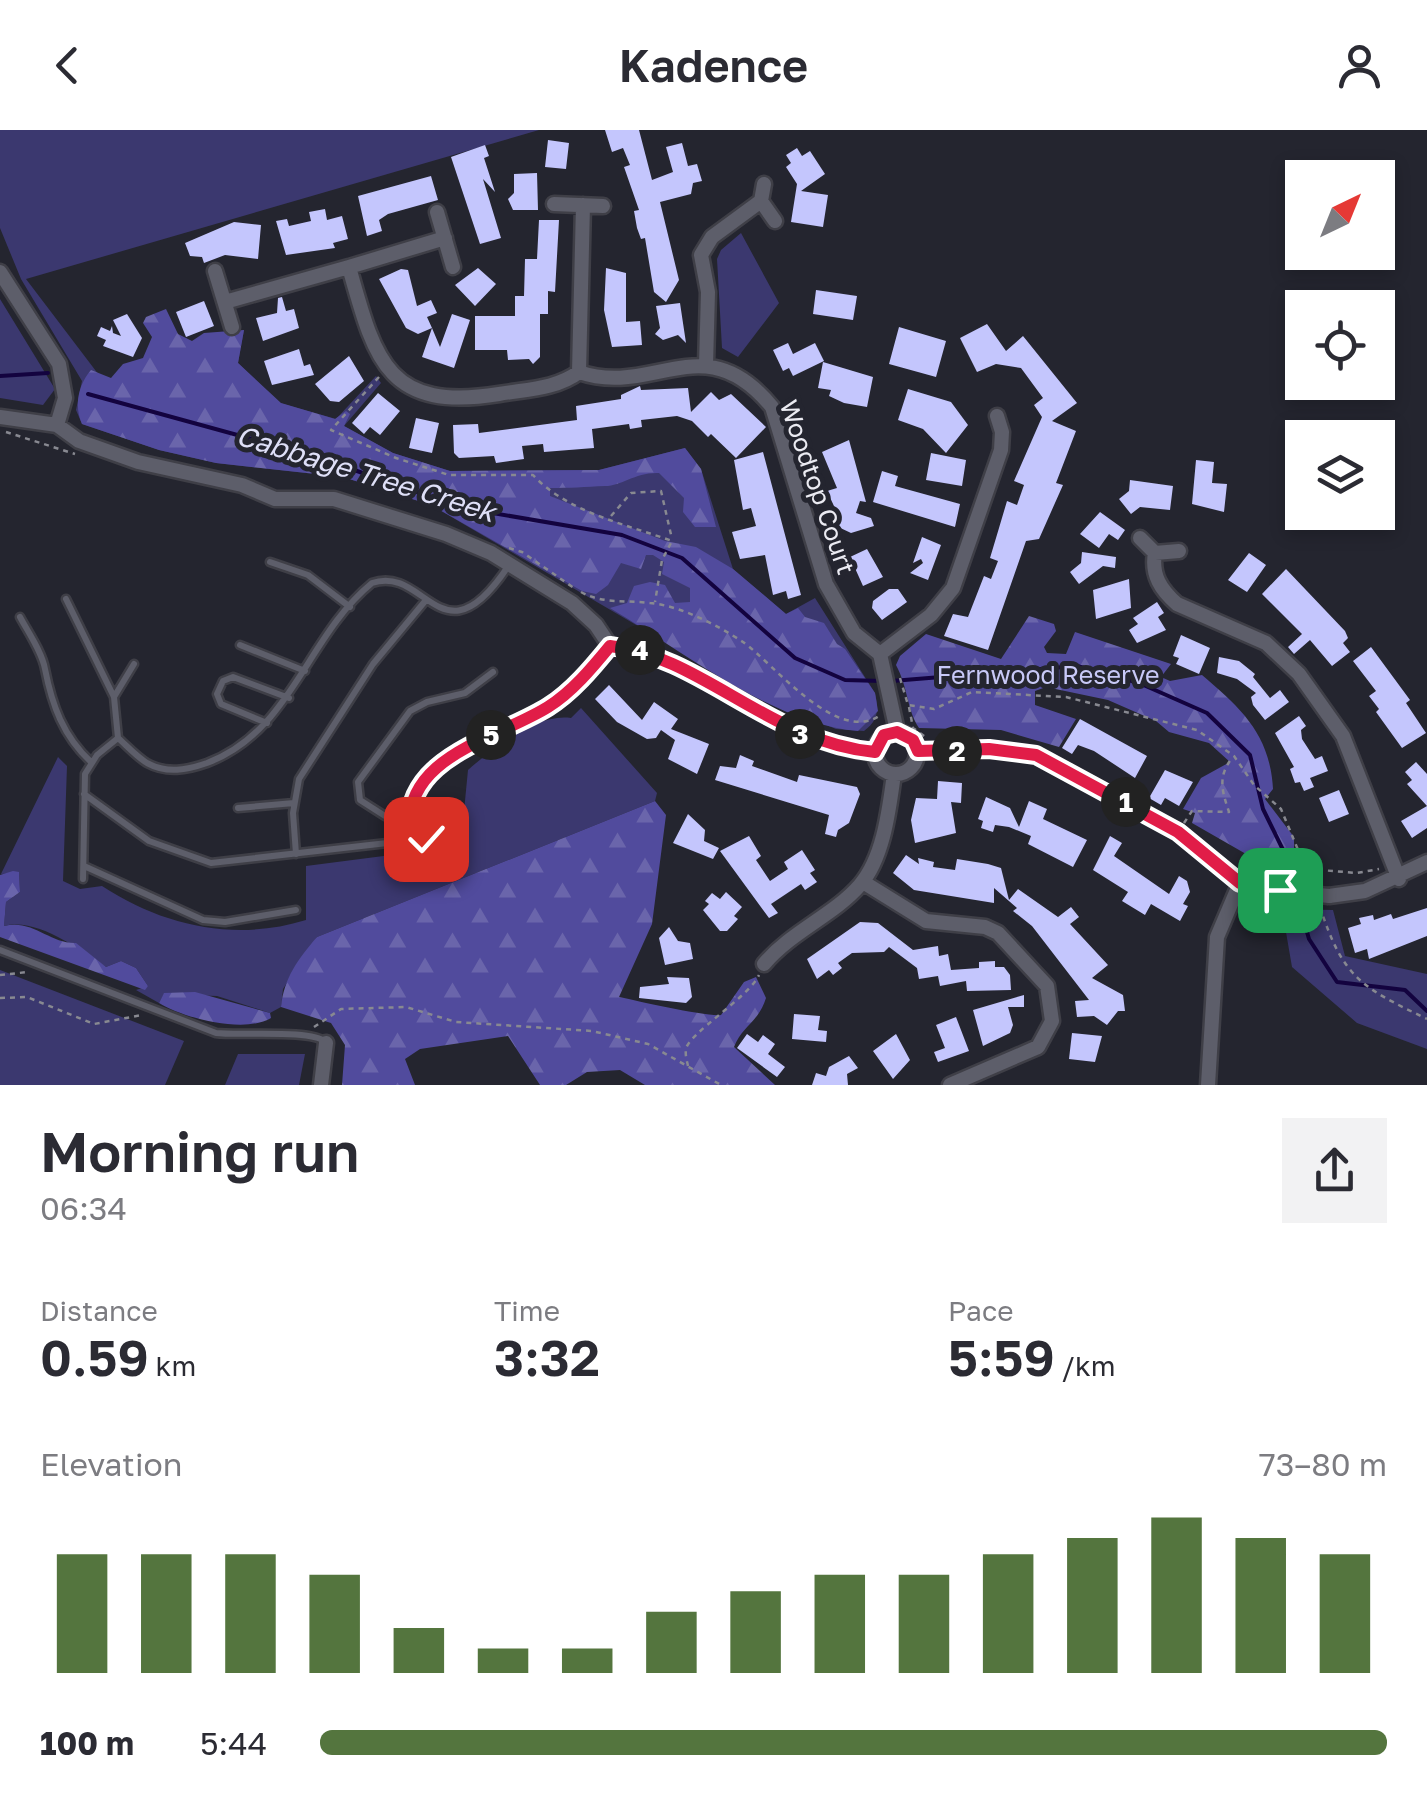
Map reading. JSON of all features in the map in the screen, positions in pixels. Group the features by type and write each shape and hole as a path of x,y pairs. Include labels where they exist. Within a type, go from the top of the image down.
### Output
{"street":[{"path":"580,372 602,380 706,365 708,292 701,255 712,237 760,201 764,184"},
{"path":"760,201 774,222"},
{"path":"554,204 603,206"},
{"path":"580,372 582,205"},
{"path":"437,212 453,268"},
{"path":"224,302 445,238"},
{"path":"349,267 370,345 387,369 409,386 460,400 563,384 580,372"},
{"path":"0,272 60,364 65,398 57,425"},
{"path":"215,272 232,327"},
{"name":"Woodtop Court","path":"706,365 755,386 772,406 826,584 854,633 880,654"},
{"path":"897,732 897,691 880,654 931,614 953,588 1001,450 1002,432 997,416"},
{"path":"0,417 57,425 80,441 138,462 242,484 290,502 316,496 334,499 446,534 510,564 572,603 596,625 610,646 638,649 666,660 803,735 875,752"},
{"path":"1140,538 1155,553 1155,576 1165,594 1177,604 1280,651 1332,716 1399,878"},
{"path":"1155,553 1178,550"},
{"path":"875,752 884,735 897,732 913,740 923,752"},
{"path":"923,752 989,749 1036,755 1178,832 1240,883 1328,896 1364,891 1427,862"},
{"path":"875,752 882,769 894,774 911,768 923,752"},
{"path":"764,964 780,945 863,882 888,815 894,774"},
{"path":"863,882 926,921 985,927 998,933 1048,986 1052,1021 1038,1047 950,1085"},
{"path":"1208,1085 1217,937 1240,883"},
{"path":"321,1085 326,1043"}],"lane":[{"path":"270,562 308,576 350,607"},
{"path":"66,599 114,697 118,738 148,764 176,772 233,753 267,723 289,698 350,607 378,580 390,581 458,611 476,607 510,564"},
{"path":"296,854 294,803 299,779 386,646 426,600"},
{"path":"20,617 45,668 46,691 74,746 90,762"},
{"path":"240,645 304,671"},
{"path":"412,857 409,814 415,796 438,764 550,706 610,646"},
{"path":"114,697 134,664"},
{"path":"409,814 375,812 360,800 358,782 410,711 427,702 465,694 494,672"},
{"path":"267,723 221,704 218,690 223,681 233,677 289,698"},
{"path":"83,880 84,794 90,762 118,738"},
{"path":"84,794 149,841 211,862 413,840"},
{"path":"238,808 294,803"},
{"path":"84,866 203,920 225,922 296,910"},
{"path":"0,950 216,1032 251,1037 311,1034 326,1043"}],"path":[{"path":"387,369 332,430 396,458 449,474 533,474 548,491 671,543"},
{"path":"610,518 632,492 661,490 671,543 662,560 654,603"},
{"path":"497,545 522,552 593,599 654,603 715,625 746,645 798,694 836,715 871,721 883,708"},
{"path":"891,672 897,691 908,706 913,728 927,734 923,752"},
{"path":"908,706 934,710 972,692 1066,696 1132,715 1173,721 1208,736 1234,756 1254,786 1263,792"},
{"path":"1178,832 1192,811 1230,812 1221,788 1224,768 1234,756"},
{"path":"1306,870 1382,870"},
{"path":"688,1068 686,1048 690,1041 708,1028 724,1008 751,992 764,964"},
{"path":"0,974 49,970"},
{"path":"1352,972 1379,996 1427,1019"},
{"path":"0,998 27,997 94,1024 156,1011"},
{"path":"316,1022 341,1009 406,1007 456,1022 592,1031 648,1044 721,1085"}],"shaded area":[{"path":"0,130 539,130 26,279 105,383 244,330 238,363 280,403 336,419 376,376 381,383 344,426 393,453 450,471 599,470 685,448 701,469 733,569 786,614 815,598 875,693 875,719 864,731 836,729 761,698 431,505 343,477 216,463 159,450 82,424 76,410 82,381 21,279 0,228"},
{"path":"741,233 779,303 738,357 722,348 717,259 721,250"},
{"path":"0,299 55,389 43,405 0,398"},
{"path":"581,708 657,793 655,801 317,937 283,989 281,1007 270,1013 217,996 164,994 159,1003 136,990 148,986 136,968 121,961 106,967 44,931 17,924 4,926 6,902 20,892 19,873 1,874 58,757 67,766 63,881 80,889 102,886 175,920 253,930 306,920 306,866 399,854 404,862 418,860 429,848 434,826 464,811 468,770 530,726 571,718"},
{"path":"1282,909 1333,910 1345,956 1427,974 1427,1049 1357,1023 1292,967"},
{"path":"0,970 184,1041 165,1085 0,1085"},
{"path":"238,1054 305,1054 299,1085 225,1085"}],"green space":[{"path":"166,309 178,334 192,341 204,333 244,330 238,363 281,403 335,419 346,411 350,414 344,426 393,453 450,471 599,470 685,448 701,469 716,527 695,527 683,512 684,498 659,473 611,485 550,488 550,496 665,541 696,547 733,569 786,614 798,608 805,617 824,623 875,693 878,711 858,731 794,715 729,683 610,608 627,603 634,586 650,582 665,585 675,603 690,602 690,588 662,574 664,562 653,555 646,555 641,569 621,563 608,585 596,594 582,591 431,505 343,477 216,463 159,450 82,424 80,389 91,370 111,378 123,364 143,358 152,337 143,323 146,317"},
{"name":"Fernwood Reserve","path":"1029,616 1054,624 1056,631 1044,647 1047,653 1066,654 1075,632 1171,664 1161,677 1170,681 1202,675 1230,700 1251,724 1266,753 1273,789 1265,799 1294,837 1294,864 1286,867 1253,858 1192,823 1195,813 1183,809 1201,778 1230,762 1209,743 1169,732 1156,721 1108,700 1046,687 1035,691 1035,705 1076,719 1059,747 1001,730 919,728 896,665 900,656 926,634 1001,659"},
{"path":"655,801 666,815 652,924 619,997 721,1015 744,982 756,977 766,998 734,1047 775,1085 645,1085 620,1070 587,1072 566,1085 540,1085 508,1036 420,1049 405,1059 415,1085 342,1085 345,1045 331,1023 281,1007 293,969 317,937"},
{"path":"19,872 20,892 6,902 4,926 24,926 76,943 106,967 121,961 136,968 148,986 145,990 0,937 0,875"},
{"path":"195,992 270,1013 271,1018 246,1025 214,1022 159,1003 164,993"}],"building":[{"path":"605,130 639,130 652,180 673,172 666,147 682,143 688,166 697,164 702,181 693,183 691,194 660,202 679,280 666,302 654,292 645,238 641,239 637,228 634,211 639,210 624,167 630,165 623,148 612,152"},
{"path":"548,140 569,143 566,169 545,167"},
{"path":"485,145 489,156 484,158 495,192 483,179 501,238 480,244 451,157"},
{"path":"797,148 802,156 810,151 825,174 801,191 828,195 823,227 791,222 797,184 786,167 791,163 786,155"},
{"path":"537,173 538,210 513,210 508,199 514,193 514,174"},
{"path":"431,176 438,200 388,214 379,220 382,231 367,236 358,196"},
{"path":"325,209 327,220 342,216 348,239 333,243 335,248 286,255 276,221 287,219 289,226 311,221 309,212"},
{"path":"539,220 559,220 555,292 548,291 548,314 540,314 540,357 533,364 529,359 508,360 507,350 475,350 475,316 515,316 515,296 524,296 525,259 537,259"},
{"path":"234,222 261,225 258,259 225,255 204,263 202,257 190,256 185,243"},
{"path":"478,268 496,284 475,306 455,285"},
{"path":"606,268 626,273 626,322 640,321 642,345 612,347 604,310"},
{"path":"401,269 408,270 417,306 431,300 437,313 427,317 432,328 418,334 406,328 379,279"},
{"path":"816,290 857,296 853,320 813,314"},
{"path":"282,297 286,311 294,309 299,328 263,341 256,318 277,313 278,298"},
{"path":"204,301 214,326 186,337 176,312"},
{"path":"680,303 686,343 678,335 663,340 655,334 660,328 656,306"},
{"path":"127,314 142,338 133,357 103,346 106,340 97,336 101,327 110,331 112,326 113,333 121,336 113,320"},
{"path":"452,314 470,320 454,368 422,357 432,328 440,347"},
{"path":"987,324 1006,351 1023,336 1077,403 1052,421 1076,431 1056,483 1063,485 1039,539 1026,541 988,650 944,636 953,614 968,617 984,576 991,579 998,561 990,558 1007,501 1017,505 1024,485 1014,481 1042,417 1034,405 1043,398 1021,368 996,364 977,372 960,338"},
{"path":"899,327 946,341 936,377 889,364"},
{"path":"788,343 793,354 815,343 824,361 793,376 789,368 783,371 773,350"},
{"path":"299,349 304,366 310,364 314,375 272,385 264,361"},
{"path":"349,356 364,381 339,402 330,401 315,384"},
{"path":"823,362 873,377 867,407 844,403 829,396 831,390 818,388"},
{"path":"640,386 641,390 688,388 691,412 711,392 719,400 731,394 766,427 736,458 711,434 708,437 692,421 677,416 641,420 642,427 630,429 629,424 592,429 594,448 544,452 543,444 522,446 524,459 496,463 494,456 459,458 454,453 453,425 478,424 479,433 577,420 576,406 621,399 621,395"},
{"path":"908,389 951,402 968,425 946,453 923,429 898,420"},
{"path":"378,393 400,411 380,435 370,427 364,434 352,423"},
{"path":"416,418 439,423 432,453 409,448"},
{"path":"849,440 866,502 860,501 856,513 871,518 874,526 851,533 834,525 840,519 827,491 837,488 822,452"},
{"path":"763,452 801,595 788,599 786,591 773,595 765,555 740,559 732,532 756,526 751,508 743,510 734,460"},
{"path":"931,453 966,460 962,486 926,480"},
{"path":"1196,460 1214,462 1212,483 1227,484 1224,512 1192,504"},
{"path":"882,471 898,476 895,486 960,504 955,527 873,502"},
{"path":"1130,480 1173,486 1170,510 1140,507 1131,514 1119,499 1129,491"},
{"path":"1100,512 1125,530 1118,540 1109,534 1099,548 1080,534"},
{"path":"922,537 941,545 928,580 910,573 923,563 921,559 913,563"},
{"path":"867,549 883,577 863,586 850,557"},
{"path":"1082,552 1116,557 1115,568 1103,566 1079,584 1070,572 1081,563"},
{"path":"1249,553 1266,565 1247,592 1228,580"},
{"path":"1286,569 1345,631 1348,638 1343,643 1350,652 1332,666 1310,640 1294,654 1288,647 1302,634 1262,594"},
{"path":"1129,579 1131,608 1096,619 1093,590"},
{"path":"889,589 898,589 907,602 882,620 872,608 873,601"},
{"path":"1157,602 1164,613 1158,617 1166,630 1137,643 1129,630 1138,624 1133,618"},
{"path":"1181,635 1210,648 1199,674 1176,664 1179,658 1173,656"},
{"path":"1371,647 1410,700 1406,703 1426,733 1402,748 1376,712 1379,709 1369,696 1376,691 1353,661"},
{"path":"1219,657 1239,661 1255,674 1253,677 1270,698 1280,690 1289,702 1265,720 1253,705 1251,697 1256,693 1237,679 1217,673"},
{"path":"609,685 642,720 654,702 678,719 671,729 709,744 697,774 668,759 675,740 661,730 656,738 647,739 617,722 595,699"},
{"path":"1299,716 1306,726 1301,730 1302,739 1315,759 1322,756 1328,771 1310,778 1314,787 1304,791 1300,782 1295,783 1290,769 1294,767 1275,733"},
{"path":"1080,719 1147,756 1135,778 1094,751 1078,745 1072,754 1062,748"},
{"path":"740,755 754,761 752,766 797,782 799,775 857,787 860,794 849,823 838,830 836,837 825,834 829,815 715,780 720,766 736,768"},
{"path":"1416,762 1427,774 1427,806 1407,784 1412,780 1405,772"},
{"path":"1165,770 1193,782 1179,806 1165,798 1161,805 1149,798"},
{"path":"938,781 962,783 961,803 951,802 956,833 915,843 911,820 916,798 937,799"},
{"path":"1339,790 1349,814 1329,822 1319,798"},
{"path":"986,797 1010,808 1019,827 1029,801 1047,809 1043,819 1087,840 1073,867 1028,844 1031,836 1009,827 995,825 993,832 981,828 983,821 978,819"},
{"path":"1427,806 1427,828 1412,838 1401,821"},
{"path":"688,814 705,830 704,841 719,848 713,859 673,843"},
{"path":"749,836 761,856 756,860 770,881 788,869 784,862 802,850 815,870 810,873 817,882 805,890 801,884 771,904 778,913 769,918 720,851"},
{"path":"1110,836 1122,843 1114,856 1169,894 1179,876 1187,881 1190,892 1183,904 1188,906 1180,921 1151,904 1145,915 1122,901 1128,892 1093,870"},
{"path":"906,855 919,864 918,858 934,862 933,867 955,870 957,859 1001,868 1009,900 1018,889 1058,917 1071,907 1079,917 1070,924 1108,965 1092,978 1123,995 1125,1011 1118,1011 1107,1025 1094,1016 1077,1017 1075,1001 1089,1000 1032,926 1013,911 1017,908 994,888 994,903 914,890 893,873"},
{"path":"726,892 742,907 727,931 720,931 703,910 712,893 720,899"},
{"path":"1427,908 1427,936 1369,959 1367,949 1355,953 1348,928 1361,924 1359,918 1373,915 1374,920 1391,914 1393,919"},
{"path":"860,922 878,923 913,950 938,946 939,956 948,954 951,970 979,968 979,962 995,961 995,967 1004,967 1010,975 1011,990 967,991 966,981 940,986 938,976 919,979 917,968 889,947 884,952 852,953 838,963 842,968 833,975 829,970 817,979 807,959"},
{"path":"669,927 678,941 690,943 693,959 665,965 659,938"},
{"path":"667,977 689,978 692,997 686,1003 639,998 640,987 669,984"},
{"path":"1024,995 1024,1007 1008,1007 1013,1025 1010,1033 983,1046 973,1010"},
{"path":"794,1014 820,1016 818,1030 827,1031 826,1042 792,1039"},
{"path":"956,1017 969,1051 938,1062 934,1052 945,1048 936,1025"},
{"path":"1072,1033 1102,1036 1095,1062 1069,1059"},
{"path":"747,1034 758,1042 763,1035 775,1044 768,1054 785,1067 777,1077 737,1048"},
{"path":"896,1034 910,1060 893,1079 873,1051"},
{"path":"849,1056 858,1068 847,1074 848,1085 812,1085 816,1073 826,1076 829,1067"}],"waterway":[{"name":"Cabbage Tree Creek","path":"0,376 48,373"},
{"name":"Cabbage Tree Creek","path":"88,394 314,456 463,508 622,535 682,558 795,658 845,680 882,681"},
{"name":"Cabbage Tree Creek","path":"892,681 1077,666 1139,683 1207,713 1250,755 1263,809 1287,858 1295,887"},
{"name":"Cabbage Tree Creek","path":"1297,897 1309,939 1337,982 1405,990 1427,1011"}],"route":[{"path":"426,839 416,840 410,834 409,814 415,796 438,764 550,706 610,646 638,649 666,660 774,722 850,750 875,752 884,735 903,732 918,751 989,749 1036,755 1066,768 1202,847 1240,883 1280,890"}]}
